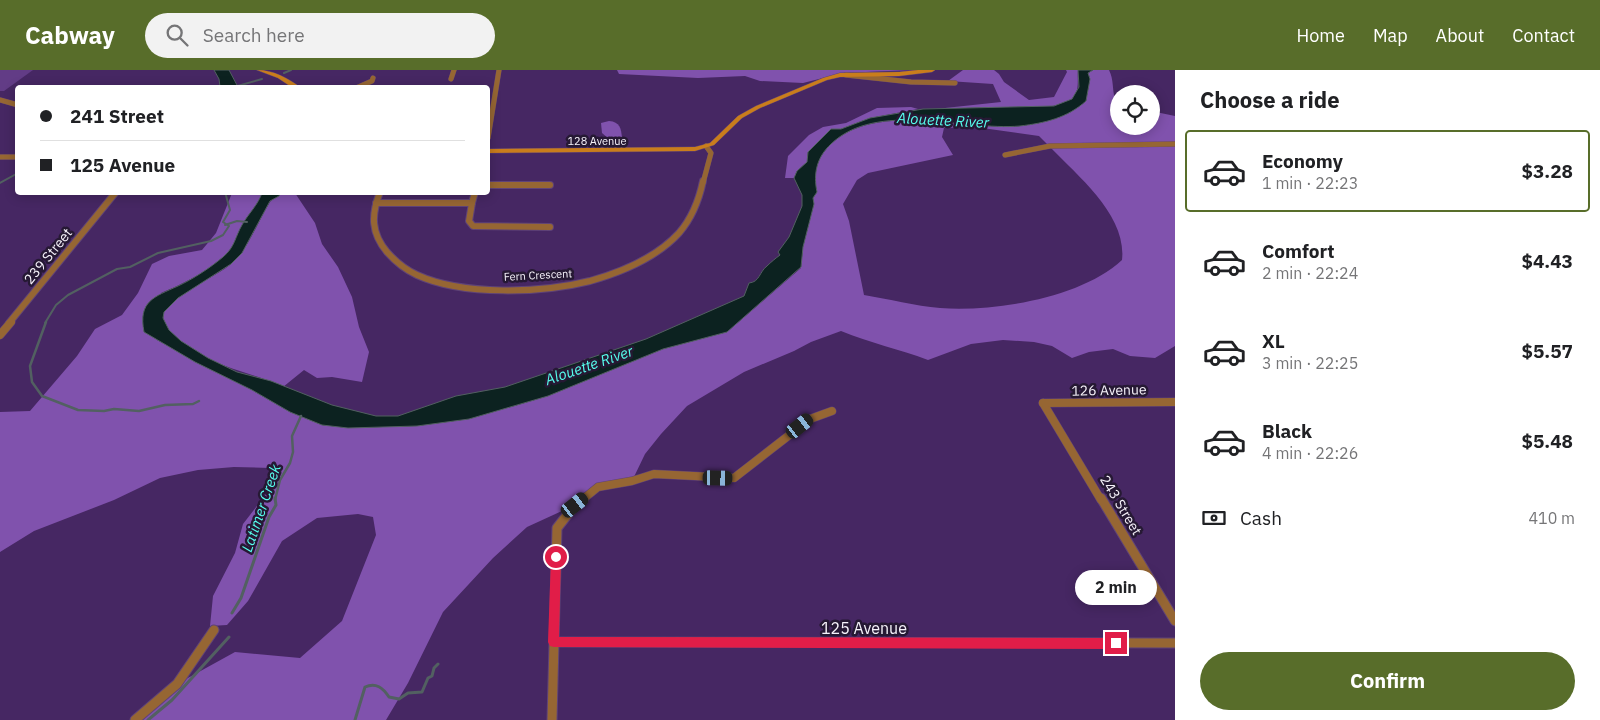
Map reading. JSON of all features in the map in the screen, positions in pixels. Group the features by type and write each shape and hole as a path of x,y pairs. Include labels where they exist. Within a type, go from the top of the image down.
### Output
{"street":[{"path":"260,70 280,77 293,85"},
{"path":"451,79 454,70"},
{"path":"490,126 499,70"},
{"path":"706,146 717,141 740,117 809,85 846,75 899,74 932,70"},
{"path":"846,75 911,82 955,83"},
{"path":"363,85 372,81 373,78"},
{"path":"0,100 15,105"},
{"path":"1005,155 1050,146 1175,144"},
{"name":"128 Avenue","path":"490,151 671,150 706,146"},
{"name":"Fern Crescent","path":"379,195 372,223 378,242 401,266 418,276 470,288 533,288 575,284 620,271 642,261 679,233 691,215 700,192 711,153 706,146"},
{"path":"0,157 15,157"},
{"path":"490,186 550,186"},
{"name":"239 Street","path":"0,335 114,195"},
{"path":"474,195 470,221 473,226 550,226"},
{"path":"376,203 472,203"},
{"name":"126 Avenue","path":"1043,403 1175,402"},
{"name":"243 Street","path":"1043,403 1175,622"},
{"path":"552,720 557,528 575,505 598,486 632,481 654,474 734,478 810,418 832,411"},
{"path":"135,720 177,684 214,630"},
{"name":"125 Avenue","path":"554,642 1175,643"}],"shaded area":[{"path":"0,70 33,70 4,91 0,91"},
{"path":"617,70 912,70 843,73 803,83 760,81 745,76 698,78 619,74"},
{"path":"963,70 994,70 1004,82 1029,100 1054,97 1067,72 1066,70 1078,70 1077,89 1072,99 1049,106 1012,109 945,108 1001,102 993,84 948,81"},
{"path":"1093,70 1109,70 1112,77 1113,85 1110,85 1110,135 1160,135 1160,113 1175,116 1175,142 1047,144 1039,136 975,127 944,128 942,137 953,155 868,173 857,180 843,204 849,221 864,295 940,308 986,308 1036,300 1084,284 1105,273 1122,260 1122,244 1117,228 1099,198 1051,148 1175,146 1175,346 1155,358 1130,356 1113,349 1089,352 1072,358 1052,346 1034,342 1003,340 971,344 928,360 841,331 811,342 744,372 687,406 645,454 632,481 600,486 575,505 527,527 493,558 443,612 408,683 386,720 135,720 177,684 235,652 300,658 342,621 376,535 373,517 358,514 317,518 282,541 248,601 227,625 210,626 213,596 235,553 243,524 281,475 271,468 234,467 198,470 160,478 114,500 34,531 0,552 0,412 30,411 77,356 95,329 122,315 138,293 152,264 169,256 202,250 216,233 231,195 262,195 242,225 233,247 224,257 198,275 161,293 157,340 290,412 322,425 348,428 417,426 469,419 548,396 663,349 727,332 801,268 803,247 814,204 813,198 817,192 816,172 819,160 831,144 850,131 872,124 896,121 997,126 1020,126 1038,123 1063,116 1079,107 1086,101 1090,79 1088,73"},
{"path":"911,107 918,109 870,118 841,129 831,129 808,152 807,162 797,171 794,178 785,178 788,156 809,135 823,127 846,123 877,108"},
{"path":"609,121 619,126 622,138 609,139 602,133 601,123"},
{"path":"296,195 315,223 322,244 338,267 352,297 359,327 369,352 362,382 332,377 317,378 304,370 283,387 206,358 185,345 165,323 164,312 176,298 232,263 249,242 270,202 278,196"}],"water":[{"path":"214,70 229,70 237,85 220,85"},
{"name":"Alouette River","path":"1078,70 1093,70 1088,73 1090,79 1086,101 1063,116 1038,123 1020,126 997,126 896,120 872,123 850,131 831,144 819,160 816,172 817,192 813,198 814,204 803,247 801,267 727,332 663,349 548,396 469,419 417,426 348,428 322,425 290,412 252,390 195,362 144,332 143,313 150,302 162,293 195,277 223,257 232,246 242,225 261,195 280,195 270,201 242,253 231,264 178,298 164,312 163,318 169,330 181,341 208,358 237,372 271,381 332,405 376,416 398,416 456,396 505,387 646,339 744,296 749,283 755,281 764,268 780,255 778,252 789,237 802,206 802,195 794,178 797,171 807,162 808,152 831,129 841,129 870,118 923,109 1054,106 1072,99 1079,87"}],"waterway":[{"path":"284,73 291,70"},
{"path":"241,85 262,79"},
{"name":"Latimer Creek","path":"0,183 15,175"},
{"path":"226,195 230,210 223,222 227,224"},
{"path":"227,224 237,221 247,222"},
{"path":"45,323 56,305 68,295 117,269 130,267 158,253 211,241 223,235 229,226 227,224"},
{"path":"46,322 30,366 32,382 42,396 78,410 104,411 114,409 139,411 165,405 193,404 199,401"},
{"name":"Latimer Creek","path":"275,499 280,480 290,463 293,452 292,436 301,416"},
{"name":"Latimer Creek","path":"232,613 241,598 269,517 276,505 275,499"},
{"name":"Latimer Creek","path":"148,720 172,700 229,637"},
{"name":"Latimer Creek","path":"355,720 365,687 376,686 382,689 389,697 399,699 408,693 422,692 428,678 432,676 434,668 438,664"}],"route":[{"path":"556,557 554,642 1116,643"}]}
